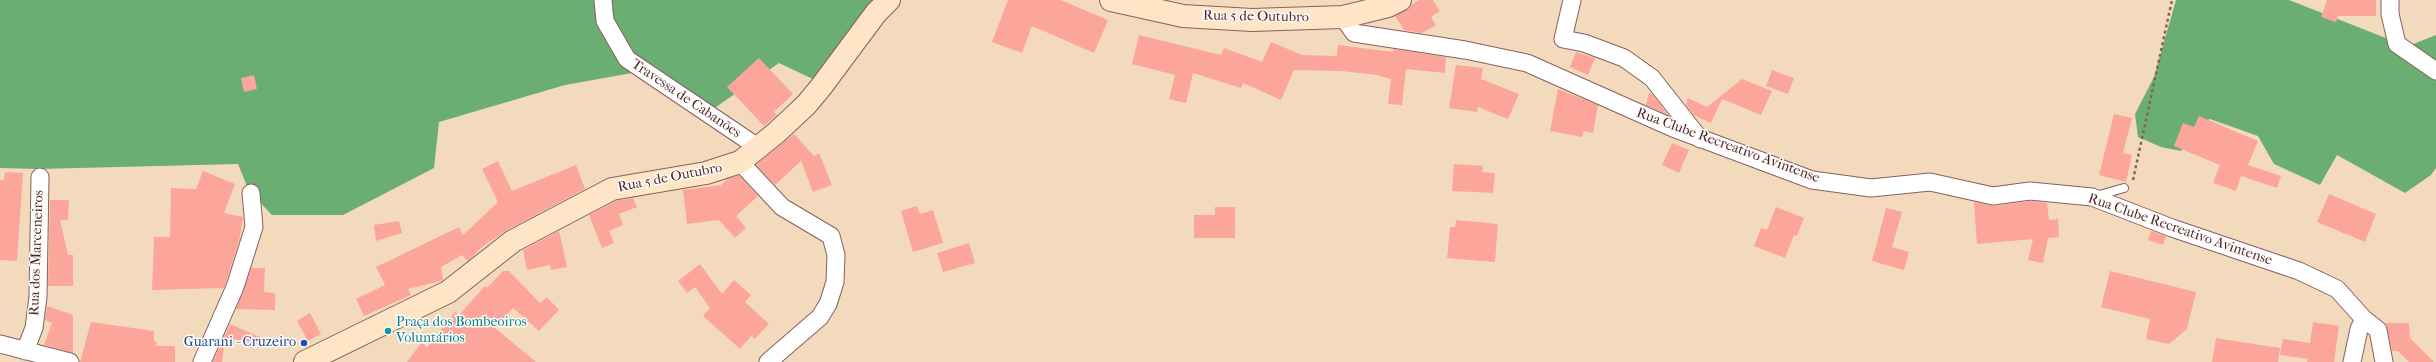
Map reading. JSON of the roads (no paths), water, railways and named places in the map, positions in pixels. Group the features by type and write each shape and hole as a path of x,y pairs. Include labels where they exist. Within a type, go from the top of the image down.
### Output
{"street":[{"name":"Travessa de Cabanões","path":"603,0 605,21 626,59 759,148"},
{"name":"Rua 5 de Outubro","path":"313,360 448,292 513,241 612,189 706,173 740,162 792,120 816,93 876,13 889,0"},
{"name":"Rua 5 de Outubro","path":"1111,0 1183,16 1252,20 1343,17 1388,6 1400,0"},
{"path":"1572,0 1563,38 1624,58 1652,78 1700,139"},
{"path":"2390,0 2390,14 2397,44 2436,71"},
{"name":"Rua Clube Recreativo Avintense","path":"1343,17 1354,33 1527,63 1595,95 1700,139 1812,180 1871,188 1930,182 1993,196 2030,191 2092,197 2172,228 2299,270 2336,289 2364,319 2378,330 2384,362"},
{"name":"Travessa de Cabanões","path":"740,162 782,207 831,236 836,255 835,282 828,304 820,317 768,362"},
{"name":"Rua dos Marceneiros","path":"25,351 34,328 38,297 40,177"},
{"path":"202,362 235,287 254,227 251,193"},
{"path":"2352,362 2359,329 2364,319"},
{"path":"0,344 70,362"}],"lane":[{"path":"2092,197 2124,188"}],"place":[{"name":"Praça dos Bombeoiros Voluntários","path":"388,331"},
{"name":"Guarani - Cruzeiro","path":"304,343"}]}
